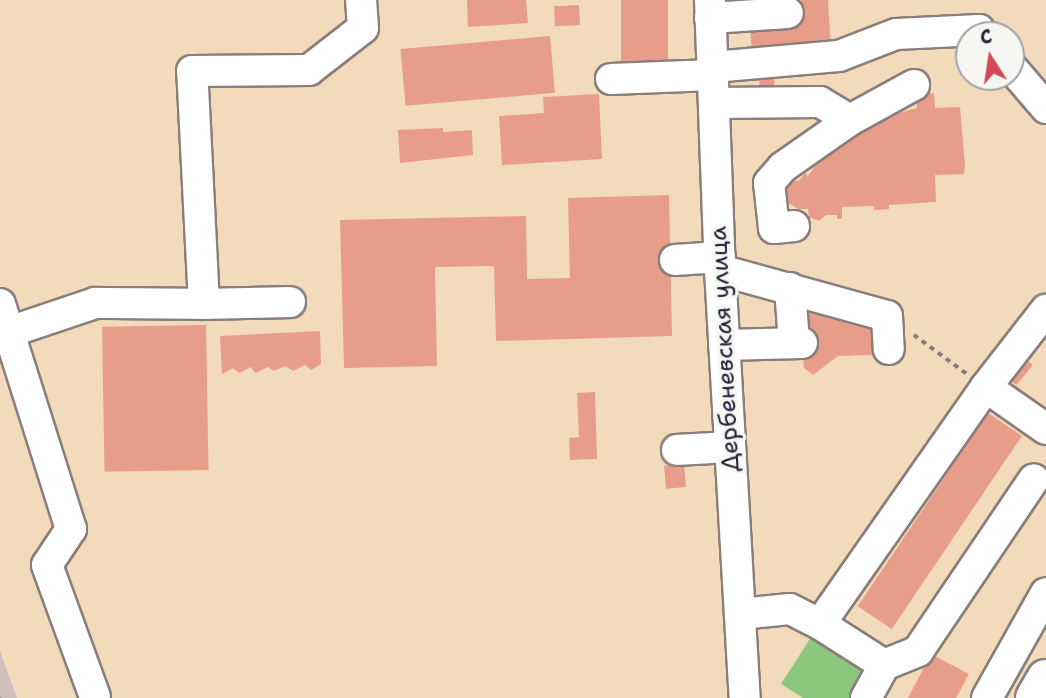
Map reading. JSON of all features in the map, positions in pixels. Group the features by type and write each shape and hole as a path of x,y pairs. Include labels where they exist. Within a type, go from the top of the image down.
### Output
{"main road":[{"path":"1035,698 1046,680"}],"street":[{"path":"204,304 192,71 309,70 363,28 361,0"},
{"path":"710,9 788,13"},
{"name":"Дербеневская улица","path":"710,9 724,345 745,698"},
{"path":"713,82 839,57 896,34 955,31"},
{"path":"611,79 713,82 820,102 850,120"},
{"path":"1025,83 1046,108"},
{"path":"794,226 774,228 769,183 783,167 850,120 914,85"},
{"path":"675,260 720,264 790,288 887,316 889,349"},
{"path":"724,345 798,343 790,288"},
{"path":"95,697 47,565 71,528 4,318 95,303 290,302"},
{"path":"820,624 986,387 1046,310"},
{"path":"986,387 1046,429"},
{"path":"677,450 730,447"},
{"path":"866,698 884,665 918,651 1042,476"},
{"path":"987,698 1046,593"},
{"path":"740,614 790,609 820,624 884,665"}],"path":[{"path":"887,316 986,387"}],"shaded area":[{"path":"0,651 17,698 0,698"}],"green space":[{"path":"815,631 874,667 856,698 803,698 781,684"}],"building":[{"path":"467,0 526,0 528,23 468,27"},
{"path":"621,0 668,0 668,69 621,69"},
{"path":"801,0 828,0 831,49 752,56 750,24 802,21"},
{"path":"579,5 580,25 555,26 554,6"},
{"path":"550,36 555,93 406,106 401,49"},
{"path":"774,78 775,94 760,95 759,79"},
{"path":"934,93 935,108 960,107 965,165 964,174 935,175 936,202 889,205 889,209 874,210 874,206 842,207 842,219 837,219 837,215 826,215 819,221 809,217 808,209 798,209 787,202 785,191 789,183 800,180 805,173 808,176 816,164 845,145 842,141 870,124 876,126 897,110 899,113 917,108 916,96 911,94"},
{"path":"599,94 602,159 502,165 499,116 544,113 543,97"},
{"path":"443,128 443,132 472,130 473,155 400,163 398,130"},
{"path":"669,195 672,336 496,341 494,266 435,267 437,366 344,368 340,220 526,216 527,279 570,278 568,198"},
{"path":"814,306 838,320 872,319 873,355 838,356 813,375 804,368 800,315"},
{"path":"206,325 209,470 105,472 102,327"},
{"path":"320,331 321,364 311,370 305,365 293,371 285,366 274,371 268,367 255,373 251,367 239,373 233,368 222,374 220,336"},
{"path":"1018,353 1033,365 1016,385 1002,373"},
{"path":"595,392 597,459 570,460 569,438 579,437 577,393"},
{"path":"988,413 1022,436 892,629 858,606"},
{"path":"684,464 686,487 666,489 664,466"},
{"path":"931,654 969,674 956,698 908,698"}]}
